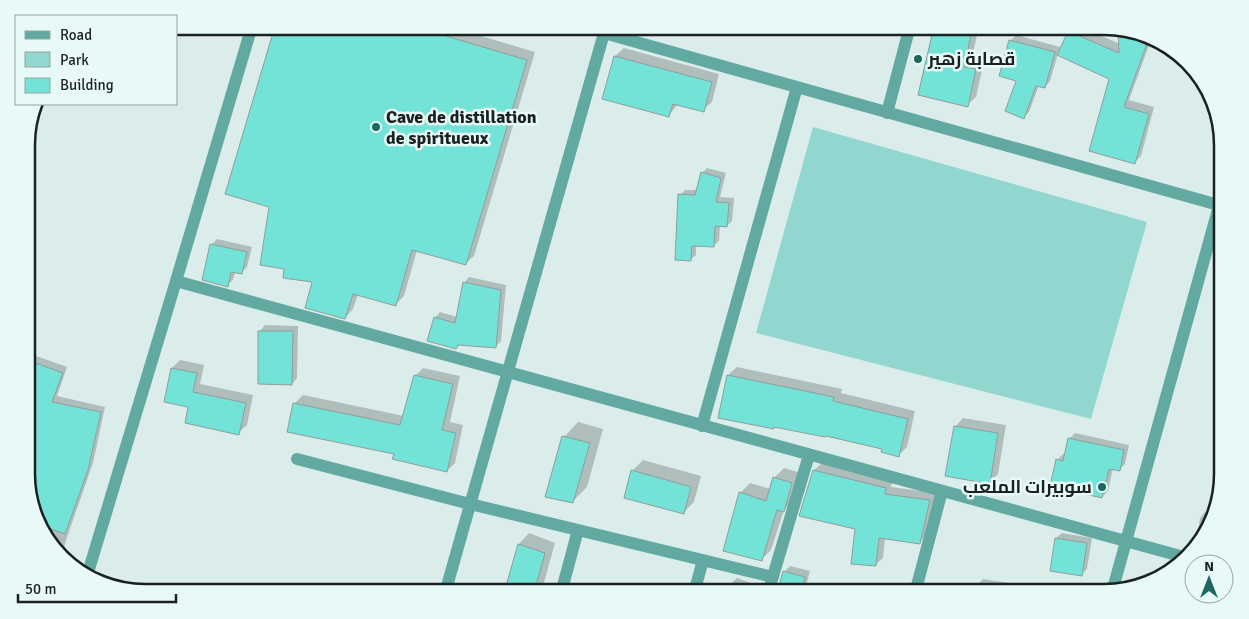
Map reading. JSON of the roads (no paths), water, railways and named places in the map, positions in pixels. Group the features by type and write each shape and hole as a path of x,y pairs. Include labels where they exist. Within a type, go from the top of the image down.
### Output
{"street":[{"path":"90,569 249,35"},
{"path":"448,584 604,35"},
{"path":"622,35 797,87 1214,200"},
{"path":"887,112 908,35"},
{"path":"702,426 797,87"},
{"path":"1114,584 1214,227"},
{"path":"176,281 1179,555"},
{"path":"771,584 809,455"},
{"path":"297,459 470,504 773,577"},
{"path":"917,584 942,491"},
{"path":"563,584 578,530"},
{"path":"696,584 703,560"}],"place":[{"name":"قصابة زهير","path":"918,59"},
{"name":"Cave de distillation de spiritueux","path":"376,127"},
{"name":"سوبيرات الملعب","path":"1102,487"}]}
